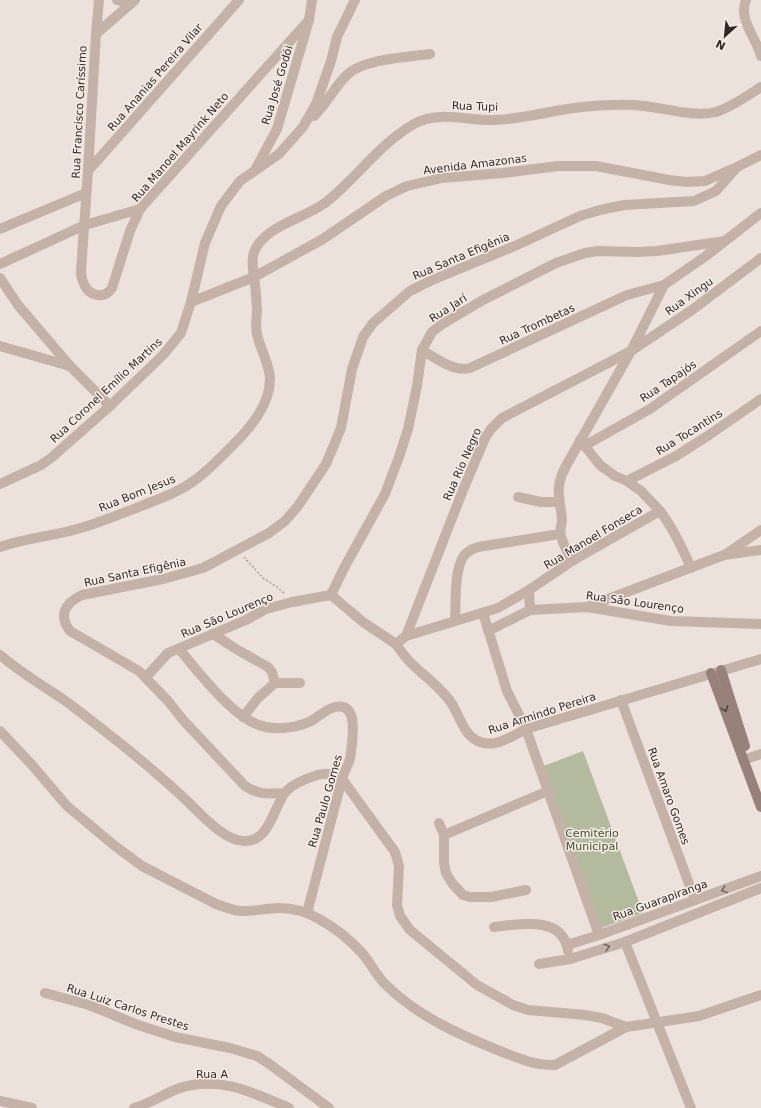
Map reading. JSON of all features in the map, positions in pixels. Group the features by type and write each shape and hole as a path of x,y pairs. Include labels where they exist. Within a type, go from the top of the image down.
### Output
{"street":[{"name":"Rua Francisco Caríssimo","path":"84,224 99,0"},
{"path":"117,0 133,2"},
{"name":"Rua Ananias Pereira Vilar","path":"88,171 239,0"},
{"name":"Rua José Godói","path":"253,173 268,149 277,128 309,20 312,0"},
{"name":"Rua Coronel Emílio Martins","path":"0,484 41,465 68,443 110,406 163,355 180,333 190,302 205,243 221,206 240,181 279,154 303,127 316,104 331,61 337,37 355,0"},
{"path":"746,0 744,6 744,18 761,56"},
{"path":"96,34 133,2"},
{"name":"Rua Manoel Mayrink Neto","path":"84,224 81,271 83,283 93,294 105,295 110,293 130,231 140,209 309,20"},
{"path":"303,127 322,109 347,74 359,67 386,60 430,54"},
{"name":"Rua Tupi","path":"254,277 252,264 254,252 269,232 307,215 325,203 401,133 414,123 427,118 507,119 569,109 633,104 700,114 717,112 731,106 761,87"},
{"name":"Avenida Amazonas","path":"190,302 254,277 323,239 386,196 407,186 442,178 503,173 558,166 596,166 687,182 705,181 761,155"},
{"name":"Rua Santa Efigênia","path":"284,793 264,794 254,792 244,786 214,755 146,677 139,671 70,631 63,620 63,614 70,603 75,598 82,595 163,579 203,568 269,533 285,521 302,500 326,464 341,428 352,369 363,337 373,323 410,291 580,216 624,205 694,201 716,191 737,167"},
{"path":"0,229 86,193"},
{"path":"0,264 84,224 140,209"},
{"path":"572,561 560,534 562,520 558,502 558,486 560,477 582,443 664,285 706,256 761,213"},
{"name":"Rua Jarí","path":"331,595 344,568 385,494 408,429 417,386 422,350 432,332 440,325 483,300 556,263 585,253 598,251 657,251 725,241"},
{"name":"Rua Xingu","path":"631,351 692,310 761,258"},
{"name":"Rua Bom Jesus","path":"0,547 17,541 79,529 175,493 196,480 246,432 262,407 270,385 270,375 261,351 256,330 257,312 254,277"},
{"path":"0,278 18,306 70,366 110,406"},
{"name":"Rua Trombetas","path":"422,350 456,368 463,370 627,295 664,285"},
{"name":"Rua Tapajós","path":"582,443 650,409 761,331"},
{"path":"0,346 70,366"},
{"name":"Rua Rio Negro","path":"406,636 463,490 485,438 491,429 502,418 631,351"},
{"name":"Rua Tocantins","path":"627,481 676,456 760,403"},
{"name":"Rua Manoel Fonseca","path":"483,613 498,608 572,561 660,510 642,491 627,481 615,476 600,464 582,443"},
{"path":"518,497 541,502 558,502"},
{"path":"660,510 671,525 691,568"},
{"path":"724,556 761,530"},
{"path":"455,620 458,573 463,557 467,553 478,547 560,534"},
{"path":"587,607 724,556 761,550"},
{"path":"488,631 530,610 528,590"},
{"path":"331,595 363,622 396,644 406,636 455,620 483,613 507,691 526,729 600,935"},
{"name":"Rua São Lourenço","path":"146,677 168,653 246,620 266,609 292,602 331,595"},
{"name":"Rua São Lourenço","path":"530,610 587,607 671,621 761,624"},
{"path":"213,634 268,667 272,672 275,683"},
{"name":"Rua Armindo Pereira","path":"396,644 409,661 440,689 451,703 467,732 475,740 481,743 492,744 500,742 526,729 716,671 761,659"},
{"name":"Rua Paulo Gomes","path":"179,649 221,697 243,717 255,724 266,728 283,728 309,722 333,707 346,708 351,714 353,722 350,759 342,779 307,913"},
{"path":"0,655 128,749 170,784 219,830 237,841 251,841 258,838 273,818 284,793 290,788 320,775 330,774 342,779 395,852 399,866 397,905 400,916 410,930 477,985 513,1005 528,1010 602,1018 626,1027"},
{"path":"716,671 761,807"},
{"path":"243,717 258,698 275,683 300,683"},
{"name":"Rua Amaro Gomes","path":"621,700 695,900"},
{"path":"0,731 32,765 67,806 142,866 216,904 228,908 240,911 258,911 278,908 297,910 320,919 362,953 385,984 417,1010 469,1039 518,1058 539,1064 555,1065 626,1027 699,1016 761,995"},
{"path":"746,759 761,754"},
{"path":"746,759 761,793"},
{"path":"444,835 548,791"},
{"path":"439,824 444,835 444,863 446,873 452,883 463,894 470,897 491,897 526,890"},
{"name":"Rua Guarapiranga","path":"568,945 600,935 761,876"},
{"path":"539,964 570,959 625,942 761,888"},
{"path":"494,927 523,924 546,926 558,931 568,945 570,959"},
{"path":"625,942 691,1108"},
{"name":"Rua Luiz Carlos Prestes","path":"45,993 89,1006 138,1025 175,1037 230,1048 257,1056 329,1108"},
{"name":"Rua A","path":"134,1108 177,1089 214,1084 231,1085 248,1090 289,1108"},
{"path":"0,1101 32,1108"}],"path":[{"path":"238,550 263,578 277,587 292,602"}],"green space":[{"name":"Cemitério Municipal","path":"583,751 643,913 601,928 541,767"}]}
